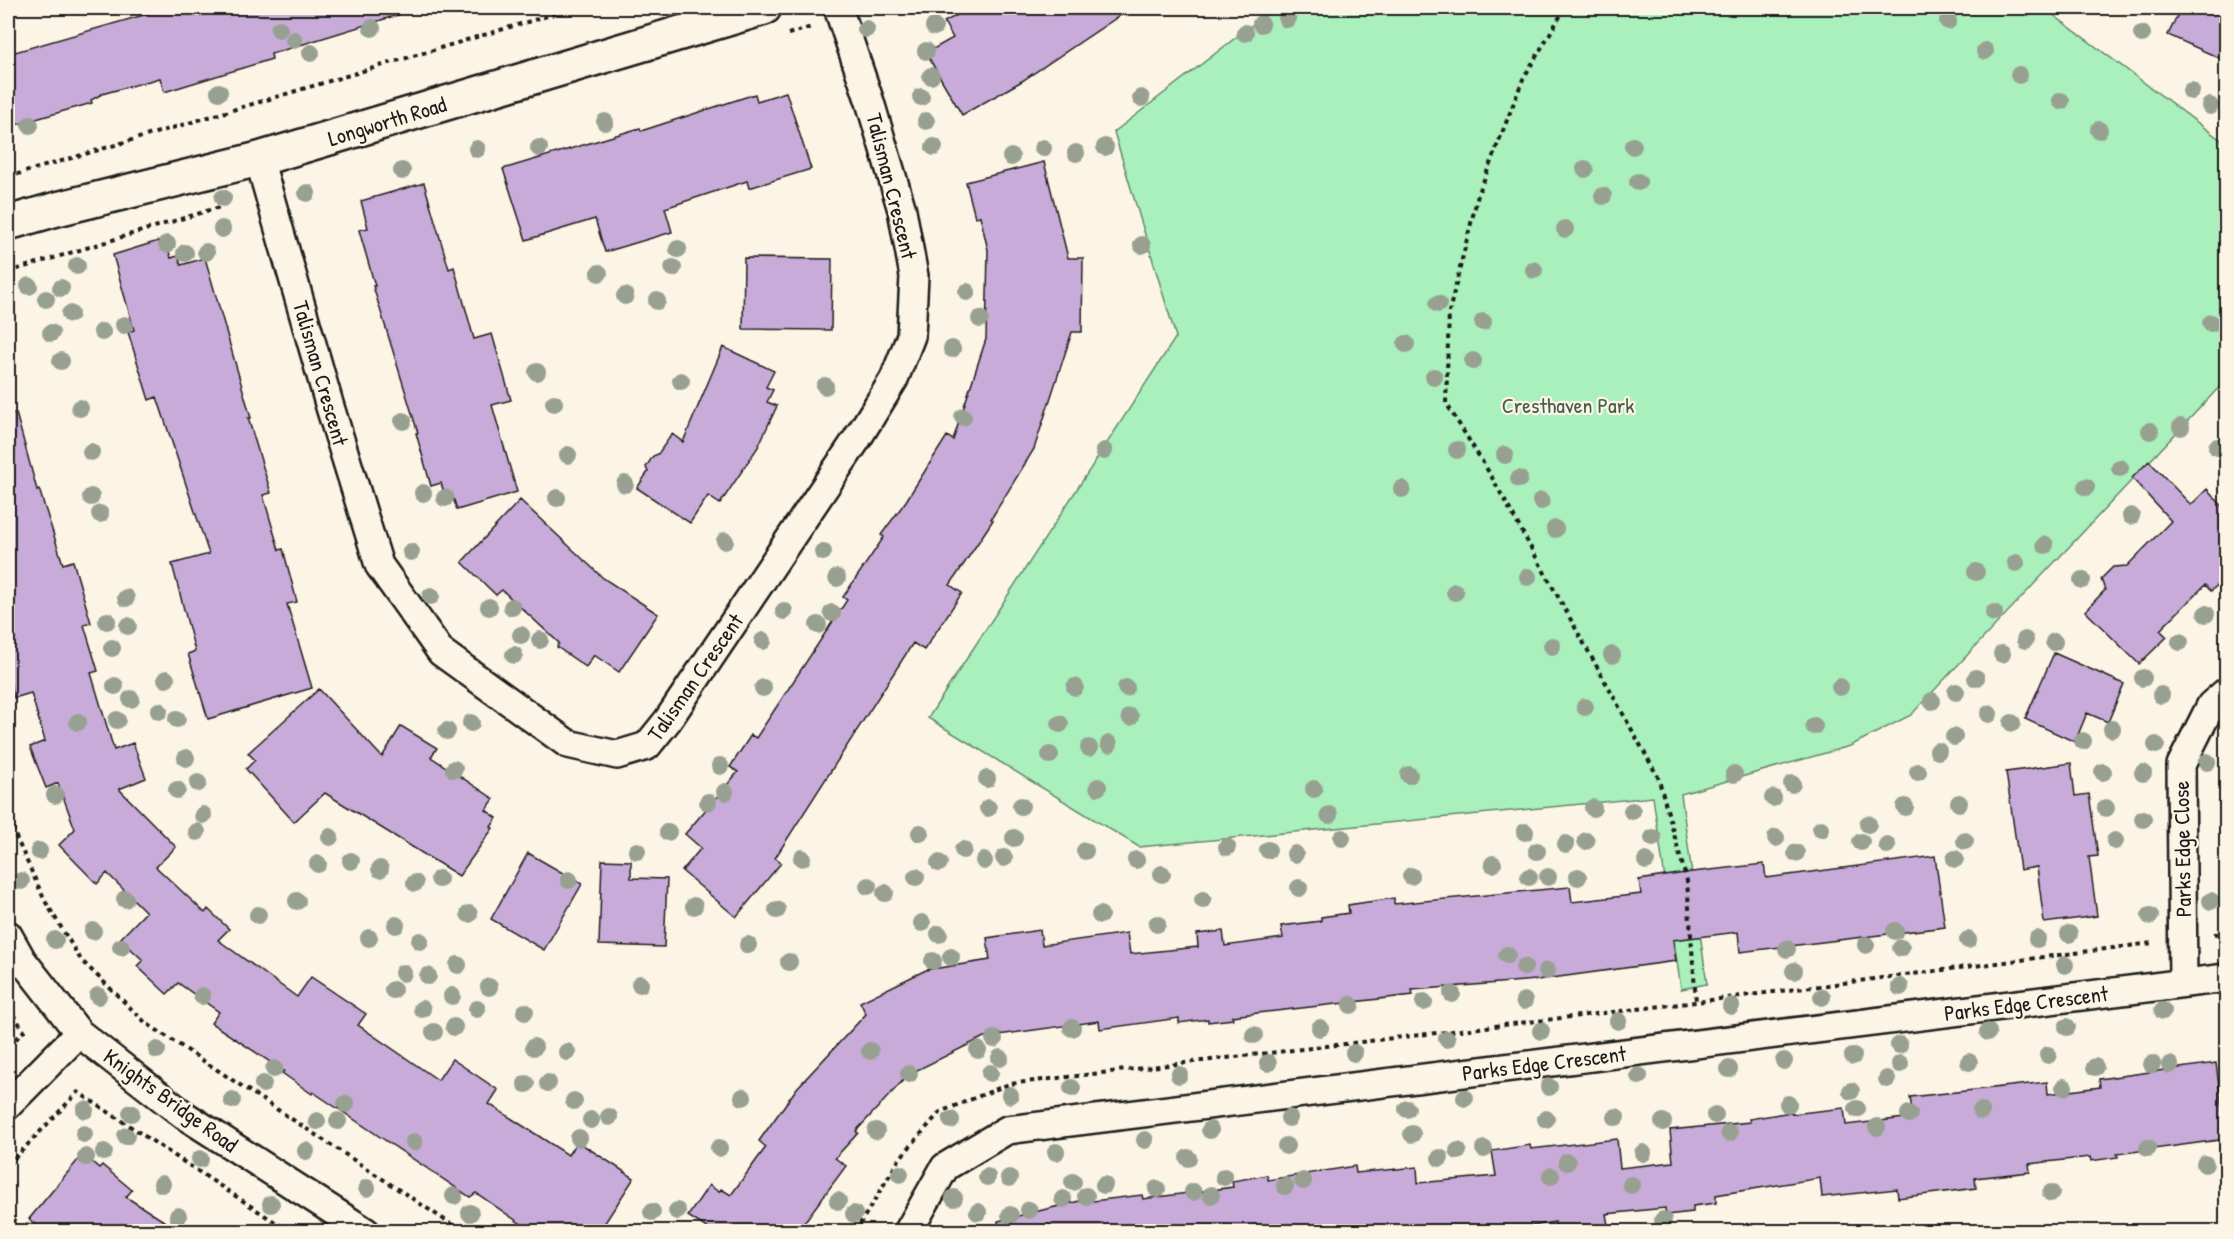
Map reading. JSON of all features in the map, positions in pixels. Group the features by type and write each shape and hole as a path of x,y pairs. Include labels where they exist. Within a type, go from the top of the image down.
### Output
{"street":[{"name":"Longworth Road","path":"8,223 260,159 764,8"},
{"name":"Talisman Crescent","path":"260,159 330,407 379,565 441,652 568,744 617,755 647,746 668,720 857,438 894,379 911,336 914,276 902,210 870,102 838,8"},
{"name":"Parks Edge Close","path":"2184,983 2181,765 2211,705 2226,692"},
{"name":"Knights Bridge Road","path":"8,935 22,960 79,1033 184,1115 366,1232"},
{"name":"Parks Edge Crescent","path":"908,1232 945,1167 1007,1130 2226,978"},
{"path":"8,1105 79,1033"}],"path":[{"path":"8,177 574,8"},
{"path":"1565,8 1522,79 1478,195 1449,312 1446,403 1490,474 1658,777 1687,881 1696,1002"},
{"path":"8,272 224,206"},
{"path":"8,810 15,835 45,901 81,960 146,1023 463,1232"},
{"path":"2210,934 2226,933"},
{"path":"855,1232 900,1158 940,1113 1009,1084 1696,1002 2157,943"},
{"path":"8,1007 24,1031 8,1047"},
{"path":"8,1165 78,1092 290,1232"}],"green space":[{"name":"Cresthaven Park","path":"1274,8 2044,8 2226,144 2226,380 1911,715 1850,746 1681,794 1707,984 1681,989 1653,797 1139,847 928,718 1176,337 1114,132"}],"building":[{"path":"168,8 400,8 401,14 271,54 272,59 164,92 160,78 102,94 91,100 92,103 8,127 8,54"},
{"path":"970,8 1131,8 1022,81 962,115 926,53 953,38 944,22"},
{"path":"2181,8 2226,8 2226,61 2168,35"},
{"path":"786,92 811,169 749,188 747,181 665,208 672,232 605,252 595,219 526,240 503,169 640,128 641,131 755,94 757,101"},
{"path":"1044,162 1068,258 1083,258 1082,332 1072,332 1034,449 991,519 993,520 950,585 962,593 924,650 913,643 775,858 781,863 736,917 682,871 701,848 685,834 738,772 730,767 751,735 756,738 847,600 843,597 884,537 881,535 906,501 947,436 953,440 986,339 988,250 980,216 975,217 966,182"},
{"path":"424,183 449,269 454,267 474,339 492,334 511,400 492,405 517,492 457,510 452,494 445,496 441,483 431,486 416,433 418,433 373,286 375,286 359,230 368,228 361,201"},
{"path":"165,239 171,258 178,256 181,265 205,258 251,418 248,418 271,493 263,495 279,550 283,549 297,602 287,604 312,688 208,719 188,654 195,651 172,564 209,554 157,397 149,400 128,332 134,330 113,255"},
{"path":"744,258 832,259 831,330 743,329"},
{"path":"723,347 774,371 766,387 773,390 767,402 777,406 758,447 720,504 708,496 690,523 637,488 648,472 646,467 653,456 658,454 672,434 683,442"},
{"path":"16,413 37,490 39,489 63,564 73,561 91,623 84,625 98,671 91,673 114,750 133,743 146,778 119,789 176,847 156,867 205,913 208,909 229,929 218,940 297,997 311,977 366,1014 358,1025 438,1080 452,1059 498,1090 489,1104 568,1155 577,1141 634,1178 599,1232 533,1232 476,1193 470,1197 313,1092 312,1094 282,1073 284,1071 211,1023 219,1012 178,983 167,994 137,966 143,960 120,939 146,912 107,873 97,884 59,845 75,829 58,783 46,788 30,747 45,741 31,693 14,698 8,675 8,414"},
{"path":"2149,461 2191,505 2207,489 2226,510 2226,577 2211,591 2205,585 2160,630 2167,637 2139,664 2085,611 2105,590 2101,579 2113,567 2127,566 2171,521 2132,478"},
{"path":"520,500 603,578 658,614 619,672 594,655 586,667 557,647 559,643 502,590 496,595 462,562"},
{"path":"2054,653 2124,684 2108,722 2087,713 2075,742 2025,719"},
{"path":"319,689 382,757 401,726 437,748 431,757 494,799 486,810 497,818 491,827 493,828 459,876 325,793 294,822 246,769 255,760 248,753"},
{"path":"2071,763 2075,796 2089,794 2098,856 2089,857 2097,916 2044,923 2037,867 2020,870 2006,772"},
{"path":"528,853 582,884 544,950 491,919"},
{"path":"1935,856 1945,927 1740,952 1738,932 1673,940 1676,961 1537,980 1412,990 1413,995 1232,1016 1233,1019 1208,1022 1208,1019 1179,1023 1179,1018 1100,1029 1099,1021 984,1037 909,1074 856,1131 858,1133 835,1158 846,1166 797,1232 713,1232 688,1216 709,1185 719,1192 721,1189 731,1195 766,1147 759,1141 797,1088 866,1014 860,1002 926,970 990,960 987,938 1040,930 1042,945 1127,933 1130,954 1198,947 1197,934 1223,931 1225,946 1283,938 1281,926 1321,921 1321,917 1349,913 1348,905 1394,898 1394,904 1570,887 1572,902 1641,894 1639,880 1692,872 1764,864 1766,878"},
{"path":"602,860 631,861 631,878 667,879 664,947 599,945"},
{"path":"2216,1063 2226,1139 2117,1154 2118,1157 2091,1161 2090,1157 2029,1164 2030,1172 1975,1178 1976,1188 1898,1198 1897,1189 1822,1197 1820,1178 1716,1195 1716,1203 1693,1206 1693,1212 1666,1215 1665,1208 1606,1214 1608,1225 1556,1231 1555,1222 1498,1232 999,1232 998,1221 1092,1198 1093,1201 1142,1195 1143,1199 1233,1187 1232,1181 1267,1175 1268,1180 1355,1166 1356,1173 1417,1167 1418,1183 1496,1176 1492,1151 1530,1145 1531,1149 1617,1139 1620,1168 1673,1162 1670,1130 1750,1122 1749,1119 1791,1112 1792,1114 1844,1108 1846,1125 1913,1117 1910,1097 2047,1082 2048,1094 2100,1087 2099,1079"},
{"path":"83,1154 99,1168 102,1165 132,1190 126,1197 181,1232 45,1232 29,1219"}]}
